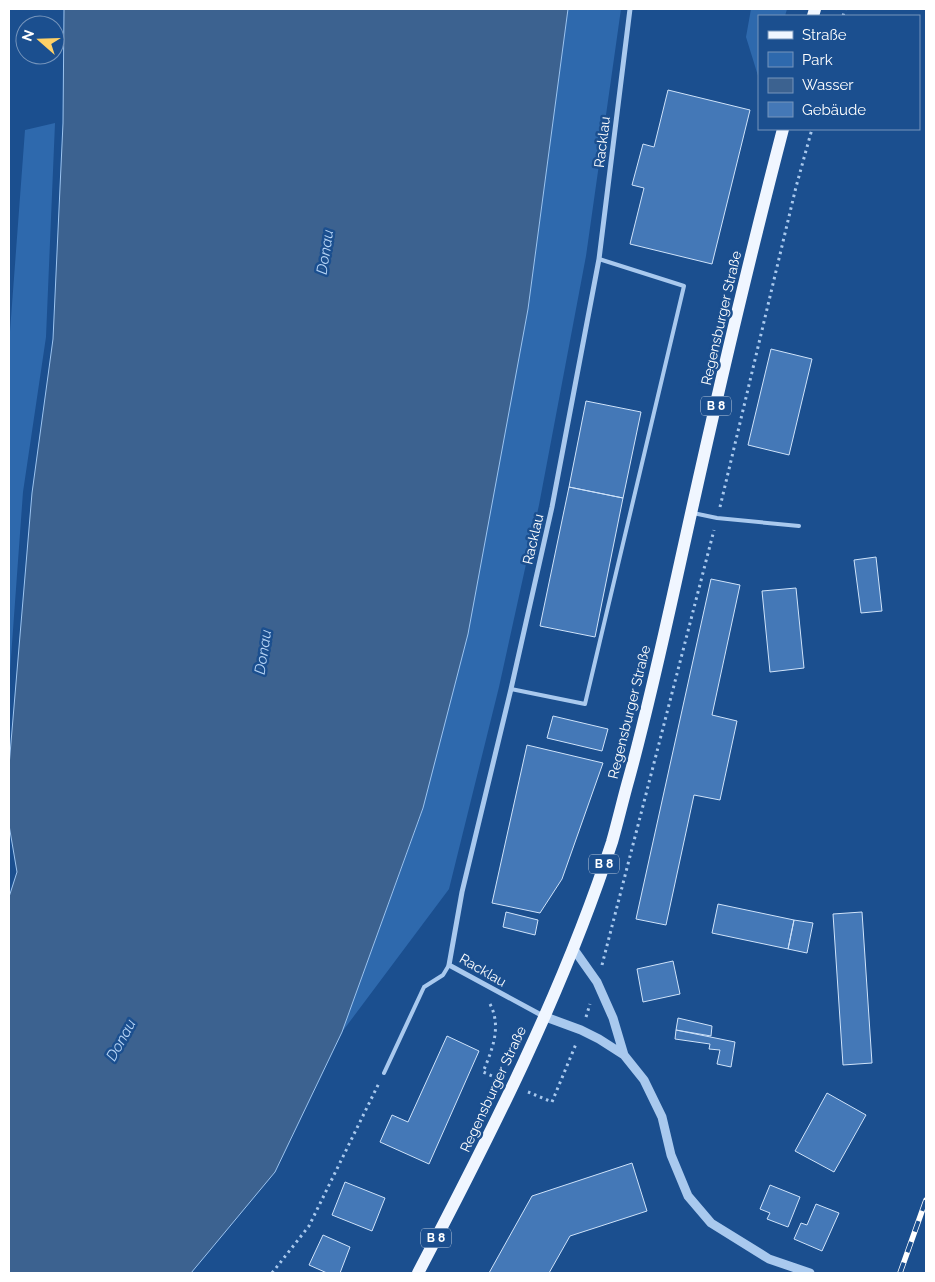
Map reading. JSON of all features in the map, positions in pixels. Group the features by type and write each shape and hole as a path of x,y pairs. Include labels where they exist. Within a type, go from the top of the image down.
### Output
{"main road":[{"name":"Regensburger Straße","path":"418,1273 513,1085 573,948 612,841 644,723 763,205 783,130"}],"street":[{"name":"Racklau","path":"543,1016 450,965 462,892 511,689 552,507 599,259 630,9"},
{"path":"573,948 597,982 613,1018 624,1055"},
{"path":"543,1016 581,1030 624,1055 644,1080 662,1117 671,1155 688,1196 711,1223 769,1259 810,1273"}],"lane":[{"path":"511,689 585,704 684,286 599,259"},
{"path":"691,513 717,518 799,526"},
{"path":"384,1073 424,987 443,975 450,965"}],"path":[{"path":"486,1000 492,1005 497,1024 493,1048 483,1072 513,1085"},
{"path":"272,1273 310,1226 384,1073"}],"green space":[{"path":"568,9 621,9 586,256 539,505 499,687 449,889 342,1032 423,809 528,309"},
{"path":"751,9 787,9 785,15 758,15 758,76 746,37"},
{"path":"55,123 46,337 23,492 9,685 9,345 25,130"}],"water":[{"name":"Donau","path":"64,9 568,9 528,309 468,634 423,808 342,1032 275,1172 191,1273 9,1273 9,897 17,872 9,825 9,766 32,493 53,339 65,65"}],"building":[{"path":"668,90 750,110 712,264 630,244 644,188 632,185 643,144 654,147"},
{"path":"771,349 812,359 789,455 748,445"},
{"path":"586,401 641,412 623,498 569,487"},
{"path":"569,487 623,498 595,637 540,626"},
{"path":"876,557 882,611 861,613 854,560"},
{"path":"711,579 740,585 712,715 737,721 720,800 694,795 666,925 636,919"},
{"path":"796,588 804,668 770,672 762,591"},
{"path":"553,716 608,729 602,751 547,738"},
{"path":"527,745 603,763 562,879 540,913 492,903"},
{"path":"718,904 794,920 788,949 712,933"},
{"path":"506,912 538,920 535,935 503,927"},
{"path":"862,912 872,1063 843,1065 833,914"},
{"path":"794,920 813,923 807,953 788,949"},
{"path":"673,961 680,994 643,1002 637,969"},
{"path":"678,1018 712,1026 711,1036 676,1030"},
{"path":"676,1030 735,1042 731,1067 717,1064 720,1050 709,1049 710,1044 675,1039"},
{"path":"447,1036 479,1051 429,1164 380,1142 392,1115 408,1122"},
{"path":"827,1093 866,1115 834,1172 795,1151"},
{"path":"632,1163 647,1211 570,1236 549,1273 489,1273 532,1196"},
{"path":"345,1182 385,1198 372,1231 332,1215"},
{"path":"770,1185 800,1197 788,1227 767,1219 770,1213 760,1209"},
{"path":"816,1204 839,1213 822,1251 794,1239 801,1223 807,1225"},
{"path":"323,1235 350,1247 340,1273 327,1273 309,1265"}],"railway":[{"path":"900,1273 926,1200"}]}
